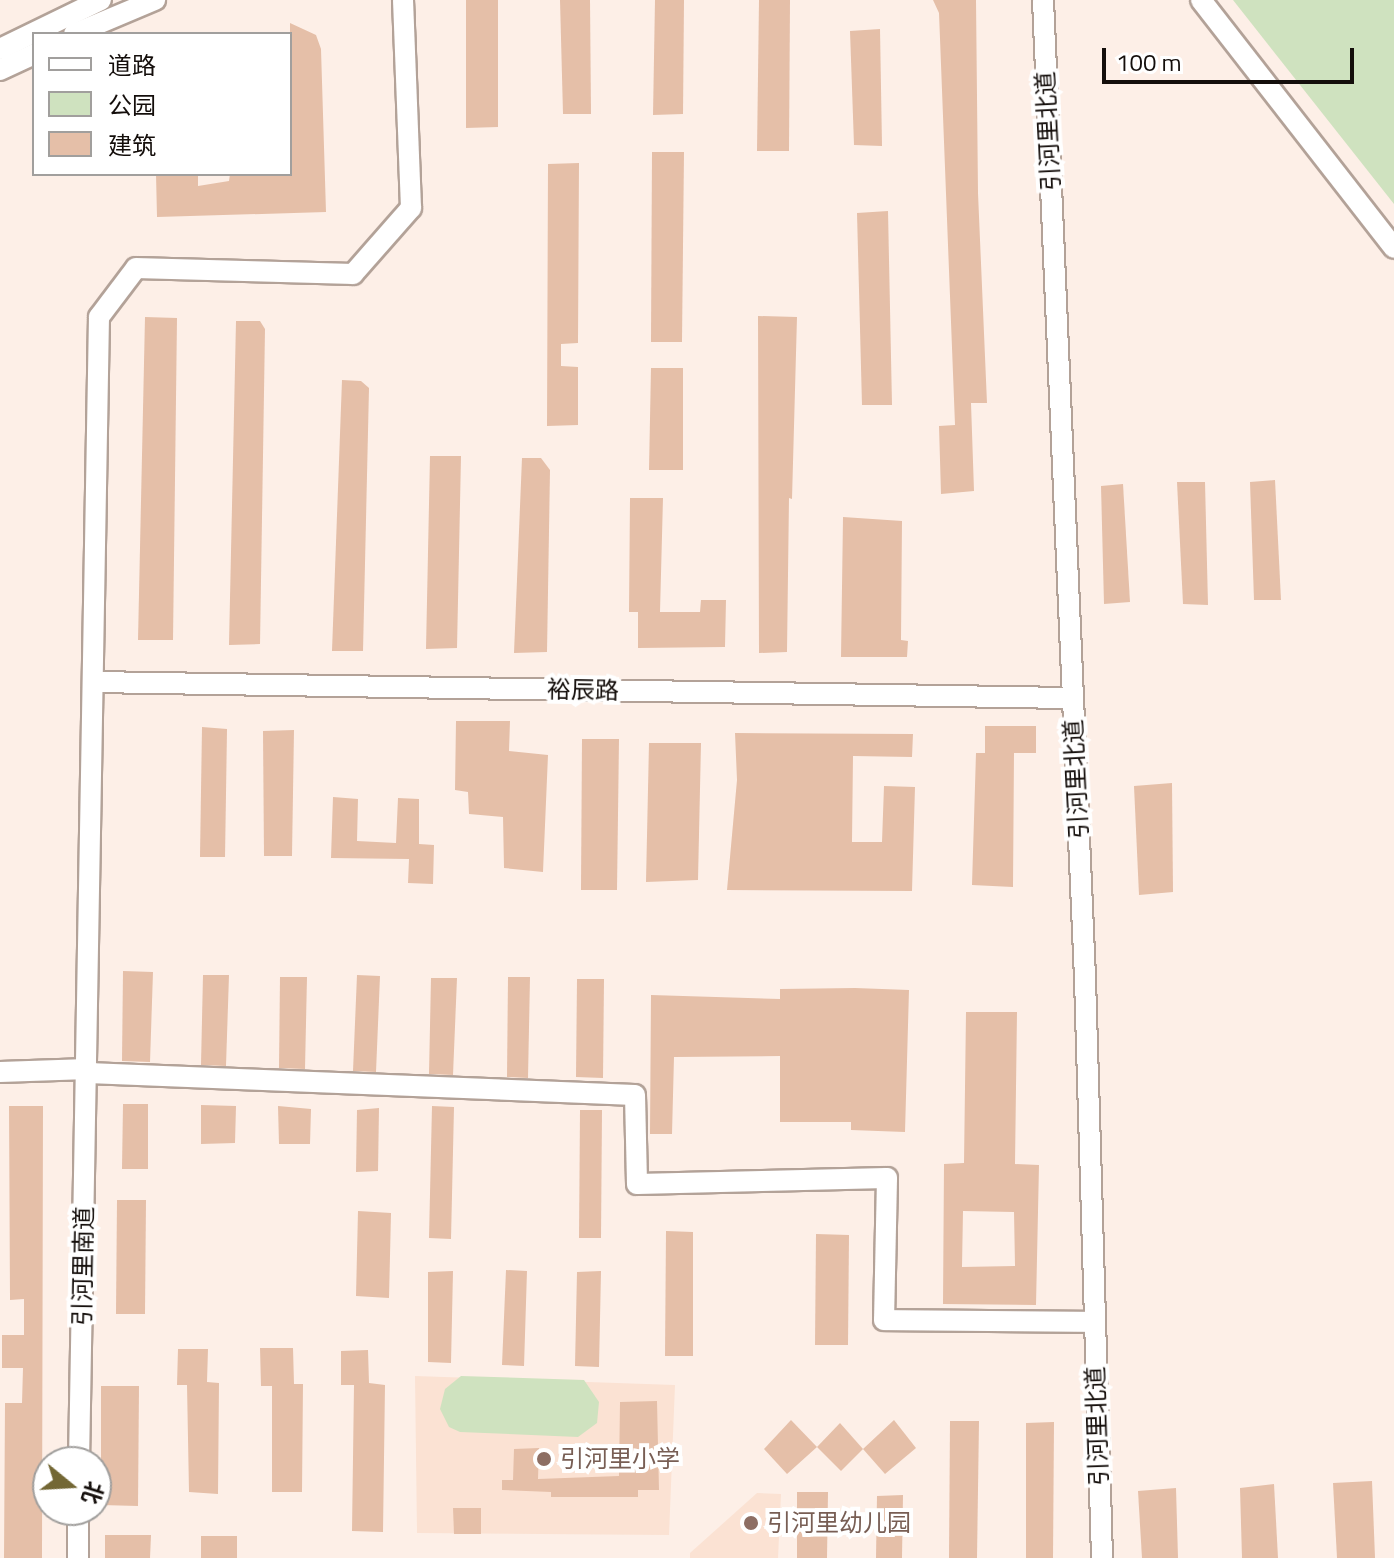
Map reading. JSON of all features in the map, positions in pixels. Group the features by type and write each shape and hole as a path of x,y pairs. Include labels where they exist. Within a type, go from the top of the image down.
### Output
{"street":[{"path":"35,32 101,0"},
{"path":"79,32 155,0"},
{"name":"引河里南道","path":"79,1446 99,317 136,268 353,274 411,208 403,0"},
{"name":"引河里北道","path":"1043,0 1072,698 1102,1558"},
{"path":"1201,0 1394,248"},
{"path":"0,49 32,33"},
{"path":"0,70 32,55"},
{"name":"裕辰路","path":"93,682 1072,698"},
{"path":"0,1072 635,1095 637,1184 887,1178 884,1320 1094,1322"},
{"path":"0,1078 88,1073"},
{"path":"78,1526 78,1558"}],"shaded area":[{"name":"引河里小学","path":"415,1376 675,1385 669,1535 417,1533"},
{"name":"引河里幼儿园","path":"757,1493 781,1494 778,1558 690,1558 690,1553"}],"green space":[{"path":"1233,0 1394,0 1394,204"},
{"path":"461,1376 584,1380 599,1402 597,1423 578,1437 460,1432 449,1427 440,1409 445,1389"}],"building":[{"path":"466,0 498,0 498,127 466,128"},
{"path":"560,0 590,0 591,114 563,114"},
{"path":"655,0 684,0 683,114 653,115"},
{"path":"759,0 790,0 789,151 757,151"},
{"path":"933,0 976,0 978,193 987,403 971,403 974,491 941,494 939,426 955,425 939,13"},
{"path":"290,23 316,35 321,49 326,212 157,217 156,176 198,176 198,186 229,181 230,176 292,176"},
{"path":"880,29 882,146 854,145 850,31"},
{"path":"652,152 684,152 682,342 651,342"},
{"path":"579,163 578,343 561,344 561,366 578,367 578,425 547,426 548,164"},
{"path":"888,211 892,405 862,405 857,213"},
{"path":"758,316 797,317 792,499 789,498 787,652 759,653"},
{"path":"145,317 177,318 173,640 138,640"},
{"path":"236,321 260,321 265,329 260,644 229,645"},
{"path":"651,368 683,368 683,470 649,470"},
{"path":"342,380 361,381 369,388 363,651 332,651"},
{"path":"430,456 461,456 457,648 426,649"},
{"path":"522,458 541,458 550,470 547,652 514,653"},
{"path":"1275,480 1281,600 1254,600 1250,482"},
{"path":"1177,482 1205,482 1208,605 1183,604"},
{"path":"1123,484 1130,602 1104,604 1101,486"},
{"path":"630,498 663,498 660,612 700,612 701,600 726,600 725,647 638,648 638,612 629,612"},
{"path":"843,517 902,521 901,640 908,641 907,657 841,657"},
{"path":"456,721 510,721 509,751 548,755 543,872 504,868 503,817 469,814 468,792 455,790"},
{"path":"985,726 1036,726 1036,753 1014,753 1013,887 972,885 976,753 985,753"},
{"path":"202,727 227,729 225,857 200,857"},
{"path":"294,730 292,856 264,856 263,731"},
{"path":"735,733 913,734 912,757 853,756 852,842 882,842 884,786 915,787 912,891 727,890 737,780"},
{"path":"582,739 619,739 617,890 581,890"},
{"path":"649,743 701,743 698,880 646,882"},
{"path":"1172,783 1173,892 1139,895 1134,786"},
{"path":"333,797 358,799 357,841 396,843 398,798 419,799 419,844 434,845 433,884 408,883 409,859 331,858"},
{"path":"123,971 153,972 150,1062 122,1061"},
{"path":"203,975 229,975 226,1066 201,1065"},
{"path":"357,975 380,976 376,1072 353,1071"},
{"path":"280,977 307,977 305,1069 279,1068"},
{"path":"508,977 530,977 528,1078 507,1077"},
{"path":"431,978 457,978 453,1075 429,1074"},
{"path":"577,979 604,979 603,1078 576,1077"},
{"path":"780,989 909,990 905,1132 851,1130 851,1122 780,1122 780,1056 674,1057 672,1134 650,1134 651,995 780,999"},
{"path":"966,1012 1017,1012 1015,1164 1039,1165 1036,1305 943,1304 944,1164 964,1163","holes":["963,1211 1014,1212 1015,1266 962,1267"]},
{"path":"123,1104 148,1104 148,1169 122,1169"},
{"path":"201,1105 236,1106 235,1143 201,1144"},
{"path":"9,1106 43,1106 42,1446 32,1446 32,1526 42,1526 42,1558 4,1558 5,1403 22,1403 23,1368 2,1368 2,1335 24,1335 24,1299 10,1300"},
{"path":"278,1106 311,1109 310,1144 279,1144"},
{"path":"432,1106 454,1107 451,1239 429,1238"},
{"path":"379,1108 378,1171 356,1172 357,1110"},
{"path":"580,1110 602,1110 601,1238 579,1238"},
{"path":"117,1200 146,1200 145,1314 116,1314"},
{"path":"358,1211 391,1213 389,1298 356,1296"},
{"path":"666,1231 693,1232 693,1356 665,1356"},
{"path":"816,1234 849,1235 848,1345 815,1345"},
{"path":"506,1270 527,1271 524,1366 502,1365"},
{"path":"453,1271 451,1363 428,1362 428,1272"},
{"path":"601,1271 599,1367 575,1366 577,1272"},
{"path":"260,1348 293,1348 294,1384 303,1384 302,1492 272,1492 272,1386 261,1386"},
{"path":"178,1349 208,1349 207,1382 219,1383 218,1494 189,1492 187,1385 177,1385"},
{"path":"368,1350 369,1383 385,1385 383,1532 352,1531 354,1385 341,1385 341,1351"},
{"path":"101,1386 139,1386 138,1506 112,1505 112,1446 101,1446"},
{"path":"657,1401 659,1490 638,1490 638,1497 551,1497 551,1492 502,1490 502,1480 513,1480 514,1449 539,1448 538,1479 619,1476 620,1402"},
{"path":"791,1420 817,1447 787,1474 764,1449"},
{"path":"894,1420 916,1448 885,1474 863,1449"},
{"path":"950,1421 979,1421 977,1558 949,1558"},
{"path":"1054,1422 1053,1558 1026,1558 1026,1423"},
{"path":"840,1423 863,1449 841,1471 817,1447"},
{"path":"1372,1481 1375,1558 1337,1558 1333,1483"},
{"path":"1274,1484 1278,1558 1242,1558 1240,1488"},
{"path":"1176,1488 1178,1558 1142,1558 1138,1491"},
{"path":"797,1492 828,1492 827,1558 797,1558"},
{"path":"903,1495 902,1558 876,1558 877,1496"},
{"path":"453,1508 481,1508 481,1534 454,1534"},
{"path":"105,1535 151,1535 150,1558 105,1558"},
{"path":"201,1536 237,1536 237,1558 201,1558"}],"place":[{"name":"引河里小学","path":"544,1459"},
{"name":"引河里幼儿园","path":"751,1523"}]}
